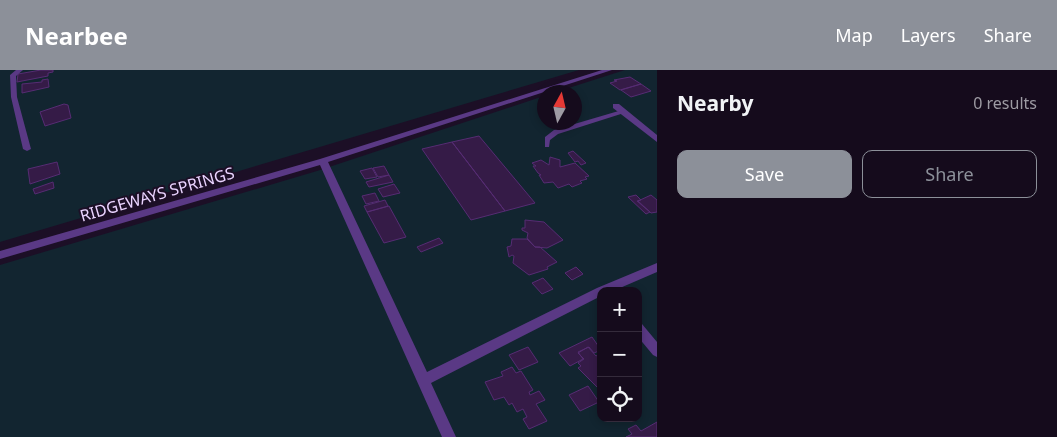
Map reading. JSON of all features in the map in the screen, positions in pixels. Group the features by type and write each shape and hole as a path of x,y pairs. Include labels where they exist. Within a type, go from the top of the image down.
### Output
{"street":[{"name":"RIDGEWAYS SPRINGS","path":"0,255 323,160 610,70"},
{"path":"619,109 657,140"},
{"path":"323,160 449,437"},
{"path":"611,287 657,267"},
{"path":"424,380 597,294"},
{"path":"641,332 657,351"}],"lane":[{"path":"20,70 12,75 27,149"},
{"path":"546,145 547,140 556,132 619,109"}],"shaded area":[{"path":"0,70 579,70 0,242"},
{"path":"625,70 657,70 657,437 0,437 0,265 317,171 537,98 537,130 582,130 582,85 578,85"}],"building":[{"path":"53,70 53,72 48,73 48,76 17,82 18,74"},
{"path":"630,77 641,84 620,90 610,83 617,81 614,80"},
{"path":"48,79 49,87 22,93 22,84 42,82 42,80"},
{"path":"641,84 651,91 631,97 621,90"},
{"path":"64,104 68,105 71,118 45,126 40,112"},
{"path":"479,136 535,203 505,211 452,142"},
{"path":"452,142 505,211 471,220 422,149"},
{"path":"573,151 586,163 581,165 578,161 575,162 568,153"},
{"path":"550,157 560,160 560,167 575,163 589,176 585,177 587,179 580,181 582,183 572,187 569,184 558,188 553,182 544,183 539,175 541,175 533,166 536,166 532,163 541,160 549,165"},
{"path":"57,162 60,174 30,184 28,169"},
{"path":"384,166 389,175 378,177 373,168"},
{"path":"372,168 377,177 365,179 360,171"},
{"path":"389,175 393,182 369,187 366,182"},
{"path":"53,182 54,188 35,194 33,189"},
{"path":"394,184 400,193 383,197 378,189"},
{"path":"375,193 379,201 366,204 362,196"},
{"path":"636,195 641,200 637,201 650,212 646,214 628,197"},
{"path":"651,195 657,200 657,212 651,213 638,201"},
{"path":"385,200 388,206 367,212 364,206"},
{"path":"389,206 406,237 384,243 367,212"},
{"path":"525,220 544,222 563,240 547,248 535,247 527,238 528,233 522,230 522,228 525,228"},
{"path":"439,238 443,243 421,252 417,247"},
{"path":"512,239 527,239 535,247 540,247 557,262 547,267 548,269 529,275 513,263 514,256 509,257 507,247 511,246"},
{"path":"576,267 583,274 572,280 565,273"},
{"path":"543,278 553,289 542,294 532,283"},
{"path":"592,337 597,344 597,352 594,353 589,347 578,352 583,359 570,366 559,353"},
{"path":"528,347 538,362 519,370 509,355"},
{"path":"588,347 597,355 597,387 578,368 581,366 578,363 584,359 578,353"},
{"path":"512,367 516,373 521,371 533,390 529,392 530,395 539,391 545,400 536,404 547,421 529,429 523,419 527,417 523,409 517,412 512,403 509,405 504,397 494,400 485,382 503,376 501,372"},
{"path":"588,386 597,399 597,403 580,411 569,395"},
{"path":"657,422 657,437 626,437 632,434 628,429 636,425 641,431"}]}
